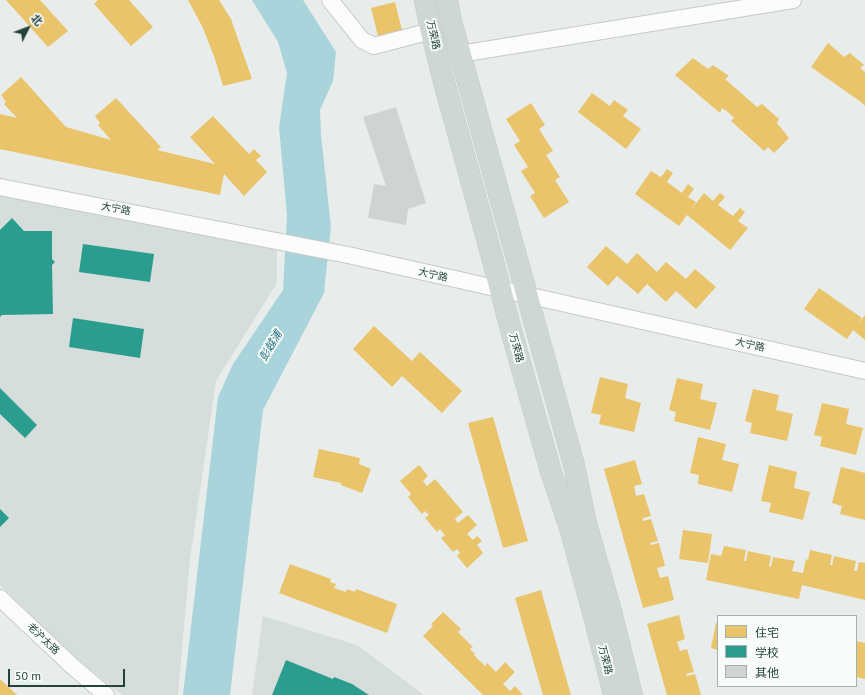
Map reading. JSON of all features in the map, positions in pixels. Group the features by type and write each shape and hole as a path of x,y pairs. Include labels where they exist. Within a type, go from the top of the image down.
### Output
{"main road":[{"name":"万荣路","path":"425,0 431,32 512,334 551,472 572,536 614,695"},
{"name":"万荣路","path":"447,0 460,54 574,465 586,524 611,611 632,695"}],"street":[{"path":"330,0 362,40 374,46 431,32"},
{"path":"460,54 793,0"},
{"name":"大宁路","path":"0,186 348,255 865,371"},
{"name":"老沪太路","path":"0,598 71,665 106,695"}],"shaded area":[{"path":"0,194 277,248 277,283 216,381 190,559 178,695 122,695 75,657 0,585"},
{"path":"263,616 357,645 424,695 252,695"}],"water":[{"name":"彭越浦","path":"252,0 303,0 336,52 333,81 320,110 321,135 331,227 324,293 263,410 230,695 183,695 218,397 233,364 283,290 287,216 279,127 287,73 278,42"}],"building: 住宅":[{"path":"6,0 40,0 68,31 48,47"},
{"path":"98,0 129,0 153,27 131,46 94,4"},
{"path":"188,0 219,0 231,19 252,79 223,86 215,59 203,28"},
{"path":"395,2 402,30 378,36 371,8"},
{"path":"828,43 844,57 850,53 864,65 860,68 865,72 865,106 811,67"},
{"path":"693,58 708,69 713,65 729,76 725,79 757,107 762,104 779,119 777,123 789,138 774,153 768,147 764,151 731,121 734,118 728,112 722,108 720,113 675,75"},
{"path":"21,77 66,127 111,140 98,125 100,123 95,116 116,98 161,147 157,150 215,164 190,137 213,116 249,154 254,149 261,156 256,160 267,172 244,196 224,174 220,195 0,149 0,114 17,118 4,104 6,102 1,95"},
{"path":"592,93 610,106 614,100 628,110 623,116 641,129 626,149 578,112"},
{"path":"531,103 545,125 539,129 553,151 546,155 560,177 555,180 569,202 544,218 530,196 535,193 521,171 528,167 514,145 520,141 506,119"},
{"path":"667,169 673,173 667,182 682,193 688,184 694,189 688,197 696,202 690,211 704,193 713,201 720,193 725,197 718,205 733,216 740,208 745,212 738,221 748,228 730,250 687,215 679,226 635,194 651,171 661,177"},
{"path":"606,246 627,264 637,253 657,272 666,262 686,279 695,269 716,287 696,309 676,291 666,302 647,284 638,294 617,276 608,286 587,267"},
{"path":"819,288 862,318 856,327 865,315 865,340 853,330 847,339 804,309"},
{"path":"374,326 412,361 420,352 462,391 442,413 402,376 392,387 353,349"},
{"path":"600,377 628,384 625,398 641,403 634,432 599,424 601,415 591,413"},
{"path":"677,378 703,384 700,399 717,403 710,430 674,421 676,412 669,410"},
{"path":"753,389 779,395 776,410 793,414 787,441 750,433 752,423 745,421"},
{"path":"822,403 849,409 846,424 863,428 856,455 820,446 822,437 814,435"},
{"path":"493,417 528,541 503,548 468,423"},
{"path":"698,437 726,444 722,460 739,464 732,492 698,484 699,475 690,473"},
{"path":"319,449 360,458 359,464 371,469 362,493 341,485 341,483 313,477"},
{"path":"635,460 642,484 634,486 636,496 644,494 651,516 643,518 643,521 651,519 658,541 650,543 650,545 659,543 665,566 657,568 660,578 668,576 674,600 643,608 604,469"},
{"path":"419,465 428,476 423,481 427,486 435,479 463,512 455,519 458,523 468,515 477,525 467,534 473,540 477,536 482,541 477,545 483,553 467,568 457,556 460,553 457,549 453,552 441,538 445,535 440,529 437,532 425,518 429,515 425,511 422,514 408,497 411,494 400,481"},
{"path":"769,465 797,472 794,488 810,492 803,520 769,512 771,503 761,501"},
{"path":"841,467 865,473 865,520 840,514 842,506 832,503"},
{"path":"683,530 712,534 708,563 679,559"},
{"path":"724,546 746,550 744,561 746,561 748,551 771,556 769,566 771,567 773,557 795,561 792,571 803,573 806,559 808,560 810,550 832,555 830,565 832,565 834,556 856,561 854,571 857,571 859,562 865,563 865,600 802,585 799,599 706,580 711,554 721,556"},
{"path":"290,564 331,579 330,582 336,584 334,588 346,592 347,589 355,592 356,589 397,604 387,633 279,593"},
{"path":"541,590 571,695 543,695 515,598"},
{"path":"443,612 461,629 458,632 473,647 470,649 485,666 487,663 496,672 505,662 515,672 503,684 510,691 515,686 523,695 483,695 423,636 433,626 431,624"},
{"path":"679,615 685,639 677,642 680,651 687,649 694,672 686,674 687,676 695,674 701,695 667,695 647,624"},
{"path":"716,623 717,623 717,650 711,648"},
{"path":"857,641 865,643 865,679 857,677"},
{"path":"0,679 17,695 0,695"}],"building: 学校":[{"path":"12,218 24,231 52,231 52,259 55,262 52,265 53,314 2,315 0,317 0,230"},
{"path":"83,244 154,254 150,282 79,272"},
{"path":"73,318 144,329 140,358 69,347"},
{"path":"0,388 37,425 25,438 0,414"},
{"path":"0,509 9,518 0,527"},
{"path":"286,660 333,679 334,677 352,684 369,695 272,695"}],"building: 其他":[{"path":"396,107 426,203 408,209 406,225 368,218 374,184 386,186 363,117"}]}
